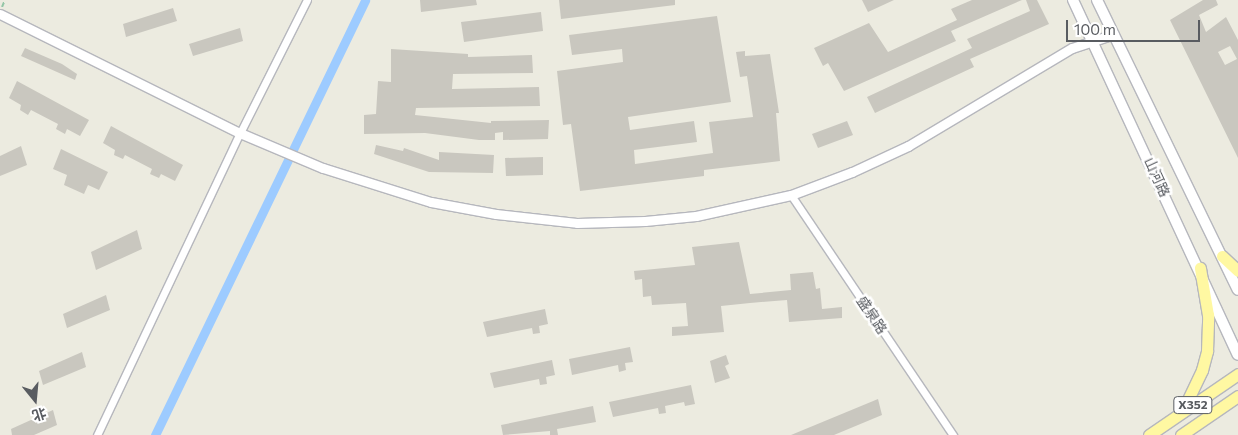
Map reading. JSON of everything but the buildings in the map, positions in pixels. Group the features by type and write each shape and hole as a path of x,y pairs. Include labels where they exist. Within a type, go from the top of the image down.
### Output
{"main road":[{"name":"山河路","path":"1074,0 1200,268 1238,355"},
{"name":"山河路","path":"1097,0 1238,290"},
{"path":"1222,256 1238,271"},
{"path":"1182,412 1202,370 1207,351 1208,315 1200,268"},
{"name":"X352","path":"1149,435 1238,374"},
{"name":"X352","path":"1181,435 1238,396"}],"street":[{"path":"97,435 240,133 307,0"},
{"path":"0,14 240,133 323,168 431,202 496,214 577,223 696,216 790,195 852,172 908,146 1072,48 1094,43 1114,34"},
{"name":"盛泉路","path":"790,195 953,435"}],"waterway":[{"path":"155,435 365,0"}]}
